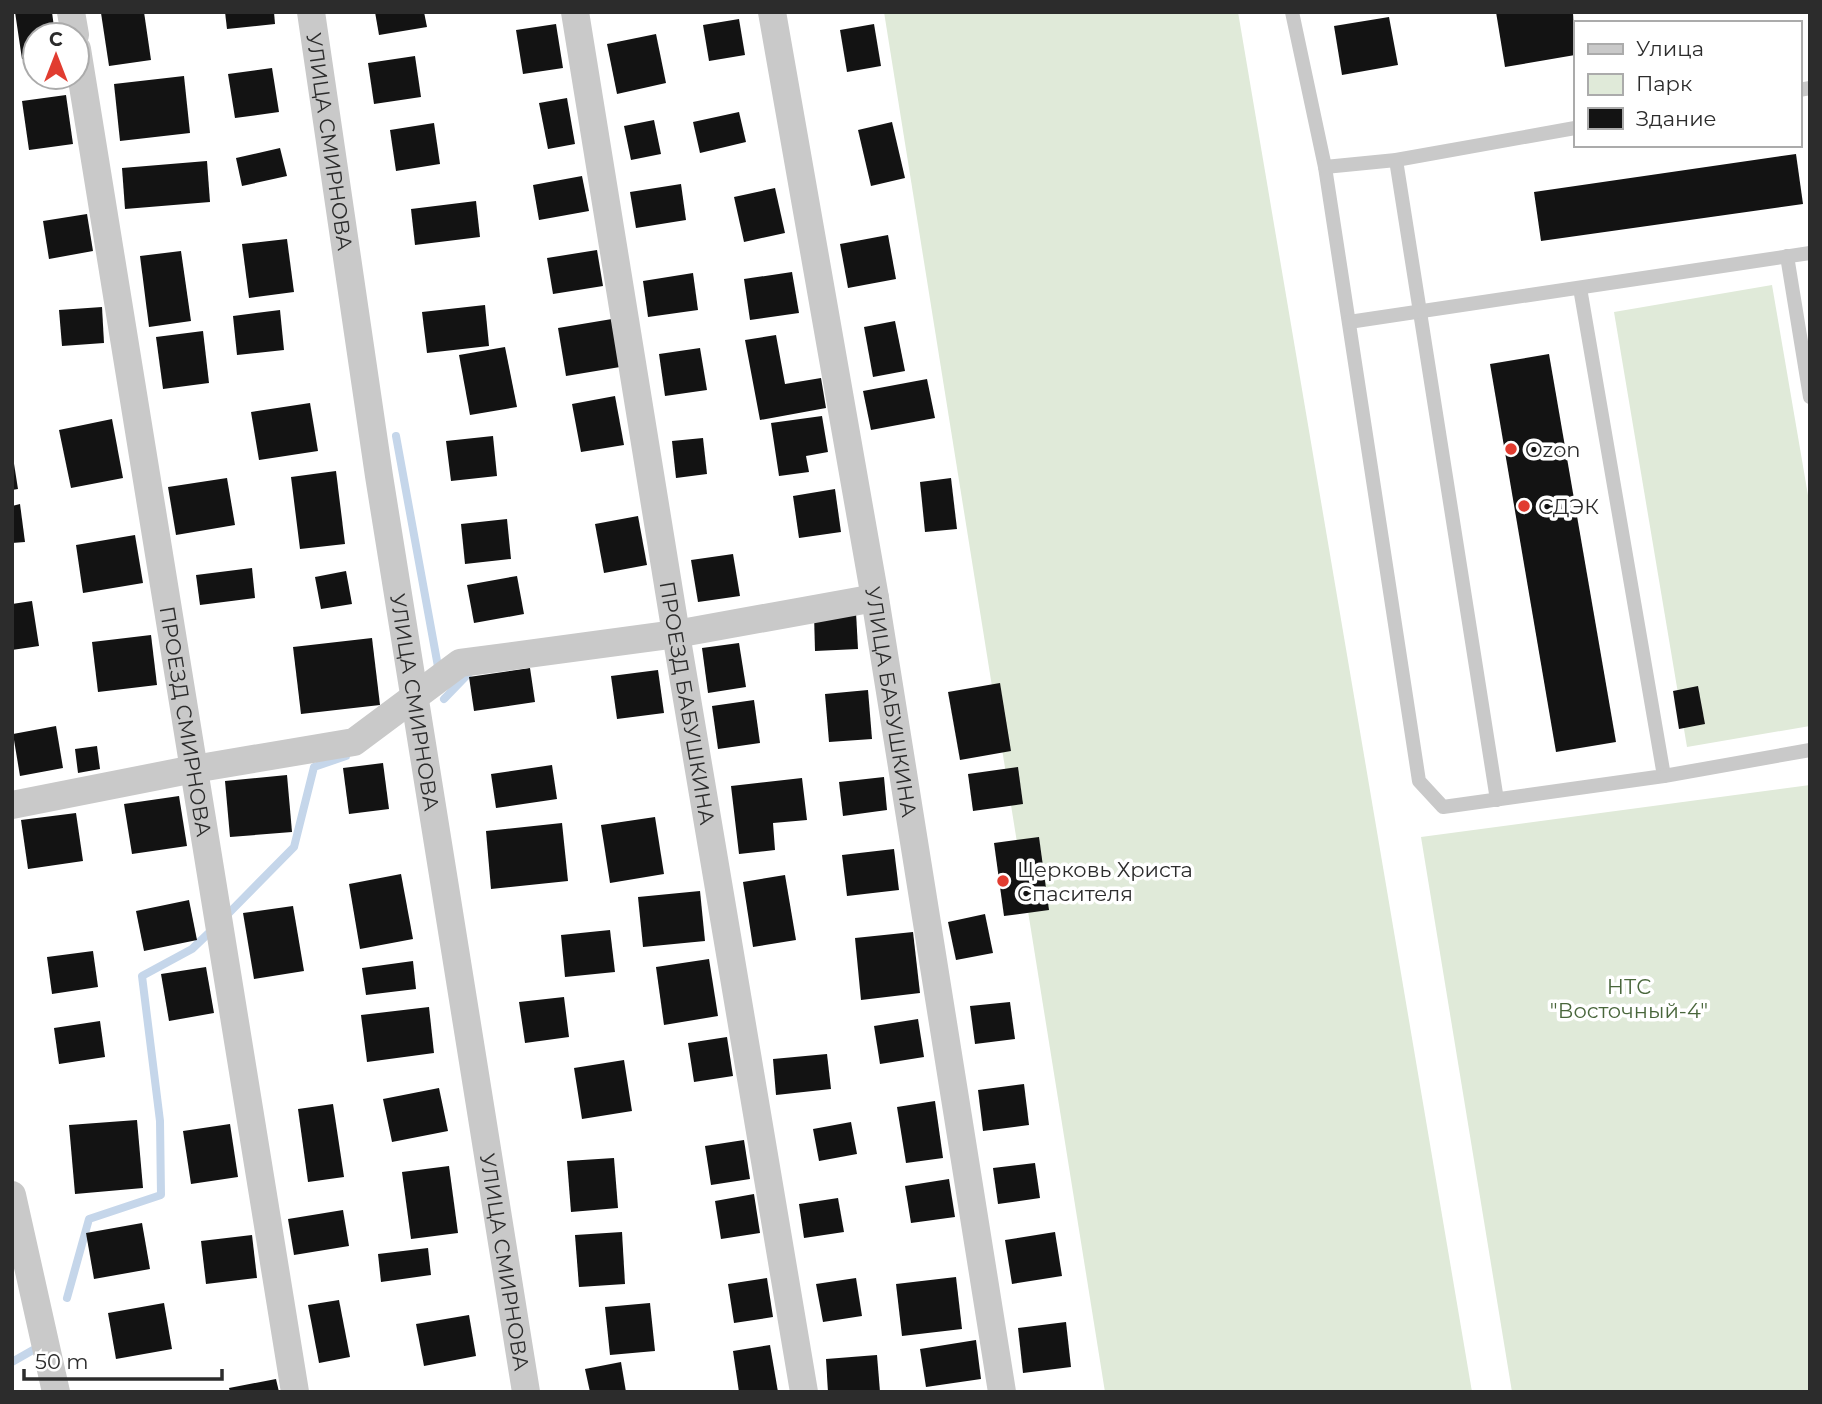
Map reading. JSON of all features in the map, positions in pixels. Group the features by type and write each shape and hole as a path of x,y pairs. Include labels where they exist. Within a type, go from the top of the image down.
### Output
{"street":[{"name":"УЛИЦА СМИРНОВА","path":"311,12 379,476 526,1392"},
{"name":"ПРОЕЗД БАБУШКИНА","path":"575,12 676,634 804,1392"},
{"name":"УЛИЦА БАБУШКИНА","path":"772,12 875,598 1002,1392"},
{"name":"ПРОЕЗД СМИРНОВА","path":"84,91 296,1392"},
{"path":"12,805 194,769 354,742 460,663 676,634 875,598"},
{"path":"12,1195 56,1392"}],"lane":[{"path":"1292,12 1325,167 1419,781 1443,807 1664,776 1810,750"},
{"path":"1325,167 1396,160 1574,128"},
{"path":"1396,160 1497,800"},
{"path":"1349,322 1810,253"},
{"path":"1787,256 1810,397"},
{"path":"1580,288 1664,776"}],"green space":[{"path":"884,12 1238,12 1472,1392 1105,1392"},
{"path":"1772,285 1810,507 1810,726 1687,747 1614,312"},
{"name":"НТС \"Восточный-4\"","path":"1810,785 1810,1392 1512,1392 1421,837"}],"building":[{"path":"15,12 52,12 53,21 21,21 21,52"},
{"path":"144,12 151,60 109,66 101,13"},
{"path":"225,12 274,12 275,24 227,29"},
{"path":"375,12 424,12 427,27 379,35"},
{"path":"1496,12 1573,12 1574,55 1505,67"},
{"path":"1389,17 1398,65 1342,75 1334,26"},
{"path":"739,19 745,55 709,61 703,25"},
{"path":"556,24 563,68 523,74 516,30"},
{"path":"874,24 881,66 847,72 840,30"},
{"path":"656,34 666,83 617,94 607,44"},
{"path":"415,56 421,97 374,104 368,63"},
{"path":"272,68 279,112 235,118 228,74"},
{"path":"184,76 190,133 120,141 114,84"},
{"path":"66,95 73,144 29,150 22,101"},
{"path":"567,98 575,144 548,149 539,103"},
{"path":"739,112 746,142 700,153 693,122"},
{"path":"654,120 661,154 631,160 624,126"},
{"path":"892,122 905,178 871,186 858,130"},
{"path":"434,123 440,164 396,171 390,130"},
{"path":"280,148 287,176 242,186 236,158"},
{"path":"1796,154 1803,204 1541,241 1534,192"},
{"path":"207,161 210,202 125,209 122,168"},
{"path":"582,176 589,211 539,220 533,185"},
{"path":"681,184 686,220 636,228 630,192"},
{"path":"775,188 785,233 744,242 734,197"},
{"path":"476,201 480,237 415,245 411,209"},
{"path":"87,214 93,251 49,259 43,221"},
{"path":"888,235 896,279 848,288 840,244"},
{"path":"287,239 294,292 249,298 242,244"},
{"path":"597,250 603,286 553,294 547,258"},
{"path":"181,251 191,321 149,327 140,256"},
{"path":"792,272 799,313 750,320 744,279"},
{"path":"693,273 698,310 648,317 643,281"},
{"path":"485,305 489,346 427,353 422,312"},
{"path":"102,307 104,343 62,346 59,310"},
{"path":"280,310 284,350 237,355 233,316"},
{"path":"618,318 626,366 566,376 558,328"},
{"path":"895,321 905,371 873,377 864,327"},
{"path":"203,331 209,383 163,389 156,337"},
{"path":"776,335 785,384 821,378 826,408 760,420 745,340"},
{"path":"505,347 517,407 470,415 459,355"},
{"path":"700,348 707,390 665,396 659,354"},
{"path":"1549,354 1616,742 1556,752 1490,364"},
{"path":"927,379 935,418 871,430 863,391"},
{"path":"615,396 624,445 581,452 572,404"},
{"path":"310,403 318,451 259,460 251,412"},
{"path":"822,416 828,452 806,456 809,472 779,476 771,423"},
{"path":"112,419 123,478 71,488 59,430"},
{"path":"493,436 497,476 451,481 446,441"},
{"path":"703,438 707,474 676,478 672,441"},
{"path":"12,451 18,489 12,490"},
{"path":"336,471 345,544 300,549 291,477"},
{"path":"227,478 235,525 176,535 168,487"},
{"path":"951,478 957,529 925,532 920,482"},
{"path":"835,489 841,532 799,538 793,496"},
{"path":"20,504 25,542 12,543 12,506"},
{"path":"638,516 647,565 604,573 595,524"},
{"path":"507,519 511,559 465,564 461,524"},
{"path":"135,535 143,583 83,593 76,545"},
{"path":"733,554 740,596 698,602 691,560"},
{"path":"252,568 255,598 200,605 196,575"},
{"path":"346,571 352,604 321,609 315,577"},
{"path":"517,576 524,614 474,623 467,585"},
{"path":"32,601 39,646 12,650 12,604"},
{"path":"856,612 858,649 815,651 814,614"},
{"path":"151,635 157,685 98,692 92,642"},
{"path":"372,638 380,705 301,714 293,647"},
{"path":"739,643 746,687 708,693 702,648"},
{"path":"530,668 535,702 474,711 469,677"},
{"path":"658,670 664,713 617,719 611,676"},
{"path":"1000,683 1011,751 960,760 948,692"},
{"path":"1698,686 1705,724 1679,729 1673,691"},
{"path":"868,690 872,739 829,742 825,694"},
{"path":"754,700 760,743 718,749 712,706"},
{"path":"56,726 63,768 20,776 13,734"},
{"path":"97,746 100,769 78,773 75,749"},
{"path":"383,763 389,809 349,814 343,768"},
{"path":"552,765 557,799 496,808 491,774"},
{"path":"1018,767 1023,804 973,811 968,774"},
{"path":"287,775 292,832 230,837 225,781"},
{"path":"884,777 887,810 843,816 839,782"},
{"path":"802,778 807,820 773,823 775,850 739,854 731,786"},
{"path":"179,796 187,846 132,854 124,804"},
{"path":"76,813 83,861 28,869 21,820"},
{"path":"655,817 664,874 610,883 601,825"},
{"path":"562,823 568,881 491,889 486,831"},
{"path":"1039,837 1049,910 1004,916 994,843"},
{"path":"894,849 899,890 847,896 842,855"},
{"path":"401,874 413,939 360,949 349,884"},
{"path":"785,875 796,940 753,947 743,882"},
{"path":"700,891 705,941 643,947 638,897"},
{"path":"189,900 197,940 144,951 136,911"},
{"path":"293,906 304,971 254,979 243,913"},
{"path":"985,914 993,953 956,960 948,922"},
{"path":"610,930 615,972 565,977 561,935"},
{"path":"913,932 920,993 861,1000 855,938"},
{"path":"93,951 98,987 52,994 47,957"},
{"path":"709,959 718,1016 664,1025 656,967"},
{"path":"413,961 416,989 366,995 362,968"},
{"path":"206,967 214,1013 169,1021 161,974"},
{"path":"564,997 569,1037 525,1043 519,1002"},
{"path":"1010,1002 1015,1039 975,1044 970,1006"},
{"path":"429,1007 434,1053 367,1062 361,1015"},
{"path":"918,1019 924,1057 880,1064 874,1026"},
{"path":"100,1021 105,1057 59,1064 54,1028"},
{"path":"727,1037 733,1076 694,1082 688,1043"},
{"path":"827,1054 831,1089 776,1095 773,1059"},
{"path":"624,1060 632,1111 582,1119 574,1068"},
{"path":"1024,1084 1029,1125 983,1131 978,1090"},
{"path":"439,1088 448,1131 392,1142 383,1099"},
{"path":"935,1101 943,1158 906,1163 897,1107"},
{"path":"333,1104 344,1177 308,1182 298,1109"},
{"path":"137,1120 143,1188 75,1194 69,1125"},
{"path":"851,1122 857,1154 819,1161 813,1129"},
{"path":"230,1124 238,1177 191,1184 183,1131"},
{"path":"744,1140 750,1179 711,1185 705,1146"},
{"path":"614,1158 618,1208 571,1212 567,1161"},
{"path":"1035,1163 1040,1198 998,1204 993,1168"},
{"path":"449,1166 458,1233 411,1239 402,1172"},
{"path":"949,1179 955,1217 911,1223 905,1186"},
{"path":"754,1194 760,1233 721,1239 715,1201"},
{"path":"838,1198 844,1232 804,1238 799,1204"},
{"path":"343,1210 349,1246 294,1255 288,1219"},
{"path":"142,1223 150,1269 94,1279 86,1233"},
{"path":"622,1232 625,1284 579,1287 575,1235"},
{"path":"1055,1232 1062,1276 1012,1284 1005,1240"},
{"path":"252,1235 257,1278 206,1284 201,1241"},
{"path":"428,1248 431,1275 381,1282 378,1254"},
{"path":"956,1277 962,1329 902,1336 896,1284"},
{"path":"767,1278 773,1317 734,1323 728,1284"},
{"path":"856,1278 862,1316 823,1322 816,1284"},
{"path":"339,1300 350,1357 319,1363 308,1305"},
{"path":"164,1303 172,1349 116,1359 108,1313"},
{"path":"650,1303 655,1351 610,1355 605,1307"},
{"path":"469,1315 476,1356 424,1366 416,1324"},
{"path":"1066,1322 1071,1367 1023,1373 1018,1328"},
{"path":"976,1340 981,1379 926,1387 920,1349"},
{"path":"770,1345 778,1392 739,1392 733,1351"},
{"path":"877,1355 880,1392 828,1392 826,1359"},
{"path":"621,1362 626,1392 590,1392 585,1369"},
{"path":"276,1379 279,1392 230,1392 229,1388"}],"waterway":[{"path":"396,436 439,672"},
{"path":"444,699 472,670"},
{"path":"224,918 294,847 314,767 346,756"},
{"path":"67,1298 89,1219 161,1195 160,1121 142,976 192,949 213,929"},
{"path":"12,1362 33,1350"}],"place":[{"name":"Ozon","path":"1511,449"},
{"name":"СДЭК","path":"1524,506"},
{"name":"Церковь Христа Спасителя","path":"1003,881"}]}
